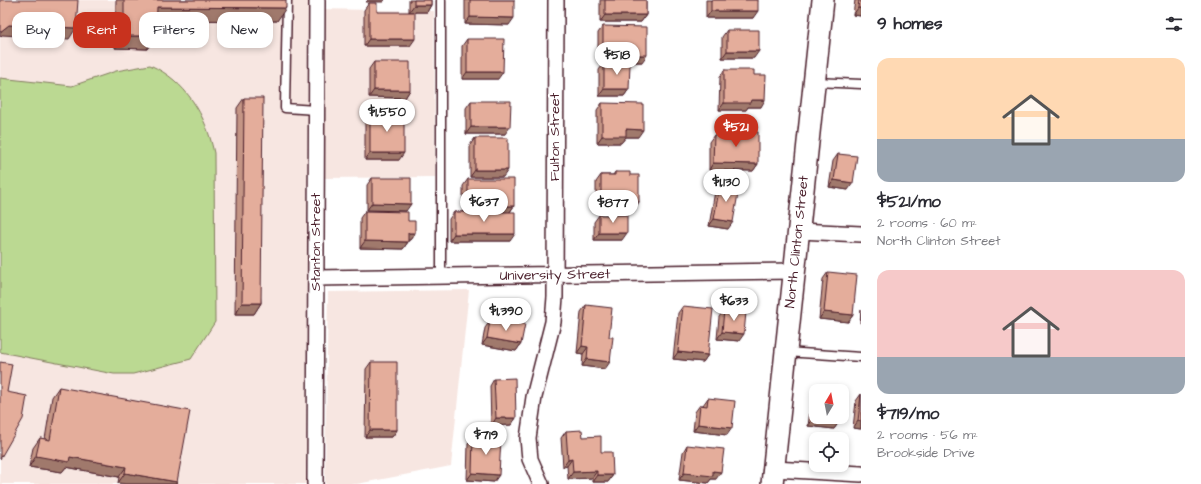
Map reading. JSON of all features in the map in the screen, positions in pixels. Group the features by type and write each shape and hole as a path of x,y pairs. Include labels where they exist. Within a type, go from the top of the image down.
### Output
{"street":[{"name":"Stanton Street","path":"315,484 317,0"},
{"name":"Fulton Street","path":"541,484 530,459 528,438 534,396 553,322 556,0"},
{"name":"North Clinton Street","path":"773,477 823,0"},
{"path":"799,231 861,234"},
{"name":"University Street","path":"316,278 794,271"},
{"path":"773,477 861,474"}],"lane":[{"path":"287,0 285,108 316,110"},
{"path":"441,0 441,276"},
{"path":"814,82 861,84"},
{"path":"786,352 861,357"}],"shaded area":[{"path":"0,0 308,0 306,484 0,484"},
{"path":"317,9 434,11 435,177 323,178"},
{"path":"469,290 451,466 357,484 325,484 328,292"}],"green space":[{"path":"150,65 174,80 192,101 206,125 214,153 215,322 191,359 133,374 114,374 0,352 0,78 72,86 116,71"}],"building":[{"path":"0,0 78,0 77,12 73,12 73,28 65,28 65,12 12,12 12,25 9,25 0,32"},
{"path":"124,0 286,0 286,8 157,7 157,12 139,12 139,36 131,36 131,12 124,12"},
{"path":"414,0 431,0 431,5 414,5"},
{"path":"470,0 514,0 514,18 470,17"},
{"path":"605,0 646,0 646,15 605,15"},
{"path":"711,0 758,0 758,11 711,11"},
{"path":"859,0 861,0 861,8 858,8"},
{"path":"369,3 377,3 377,12 415,12 415,39 369,39"},
{"path":"603,26 647,27 647,55 603,55"},
{"path":"727,30 759,30 759,51 727,51"},
{"path":"467,39 504,39 503,72 467,72"},
{"path":"374,62 410,62 410,90 374,90"},
{"path":"604,63 630,64 629,89 604,89"},
{"path":"724,70 754,70 754,75 766,75 765,100 751,100 750,103 724,103"},
{"path":"244,98 263,98 261,303 242,303"},
{"path":"471,101 511,101 510,127 471,127"},
{"path":"602,103 643,104 643,130 626,129 626,136 602,136"},
{"path":"370,112 404,113 404,153 370,153"},
{"path":"730,132 758,132 758,164 713,163 714,135 730,135"},
{"path":"475,138 508,138 508,170 475,170"},
{"path":"838,154 857,156 853,183 834,180"},
{"path":"615,172 630,172 630,175 639,175 639,202 601,202 601,175 615,175"},
{"path":"372,178 411,178 411,204 372,203"},
{"path":"468,179 514,179 514,206 468,206"},
{"path":"720,184 739,188 733,222 714,219"},
{"path":"365,211 408,212 408,221 415,221 415,233 408,233 408,242 365,241"},
{"path":"454,212 515,212 515,234 454,234"},
{"path":"599,215 627,215 627,233 599,233"},
{"path":"828,272 857,275 853,315 824,312"},
{"path":"586,305 612,308 609,337 613,337 610,362 587,359 588,347 582,346"},
{"path":"683,306 713,309 708,355 678,352"},
{"path":"724,310 746,312 744,334 722,332"},
{"path":"490,321 506,324 507,321 525,324 521,344 487,338"},
{"path":"0,362 12,364 7,392 27,396 23,419 0,459"},
{"path":"371,362 397,362 397,430 370,430"},
{"path":"515,378 516,418 496,418 494,379"},
{"path":"59,387 190,411 177,482 125,473 126,467 70,457 69,462 36,456 40,438 50,440"},
{"path":"861,394 861,421 858,421"},
{"path":"708,398 735,401 732,428 698,424 700,405 707,406"},
{"path":"582,430 583,437 601,436 601,452 612,452 613,475 597,475 597,471 573,472 572,459 568,460 566,431"},
{"path":"473,437 501,438 499,475 472,473"},
{"path":"687,445 724,449 721,472 713,471 713,476 684,473"}]}
